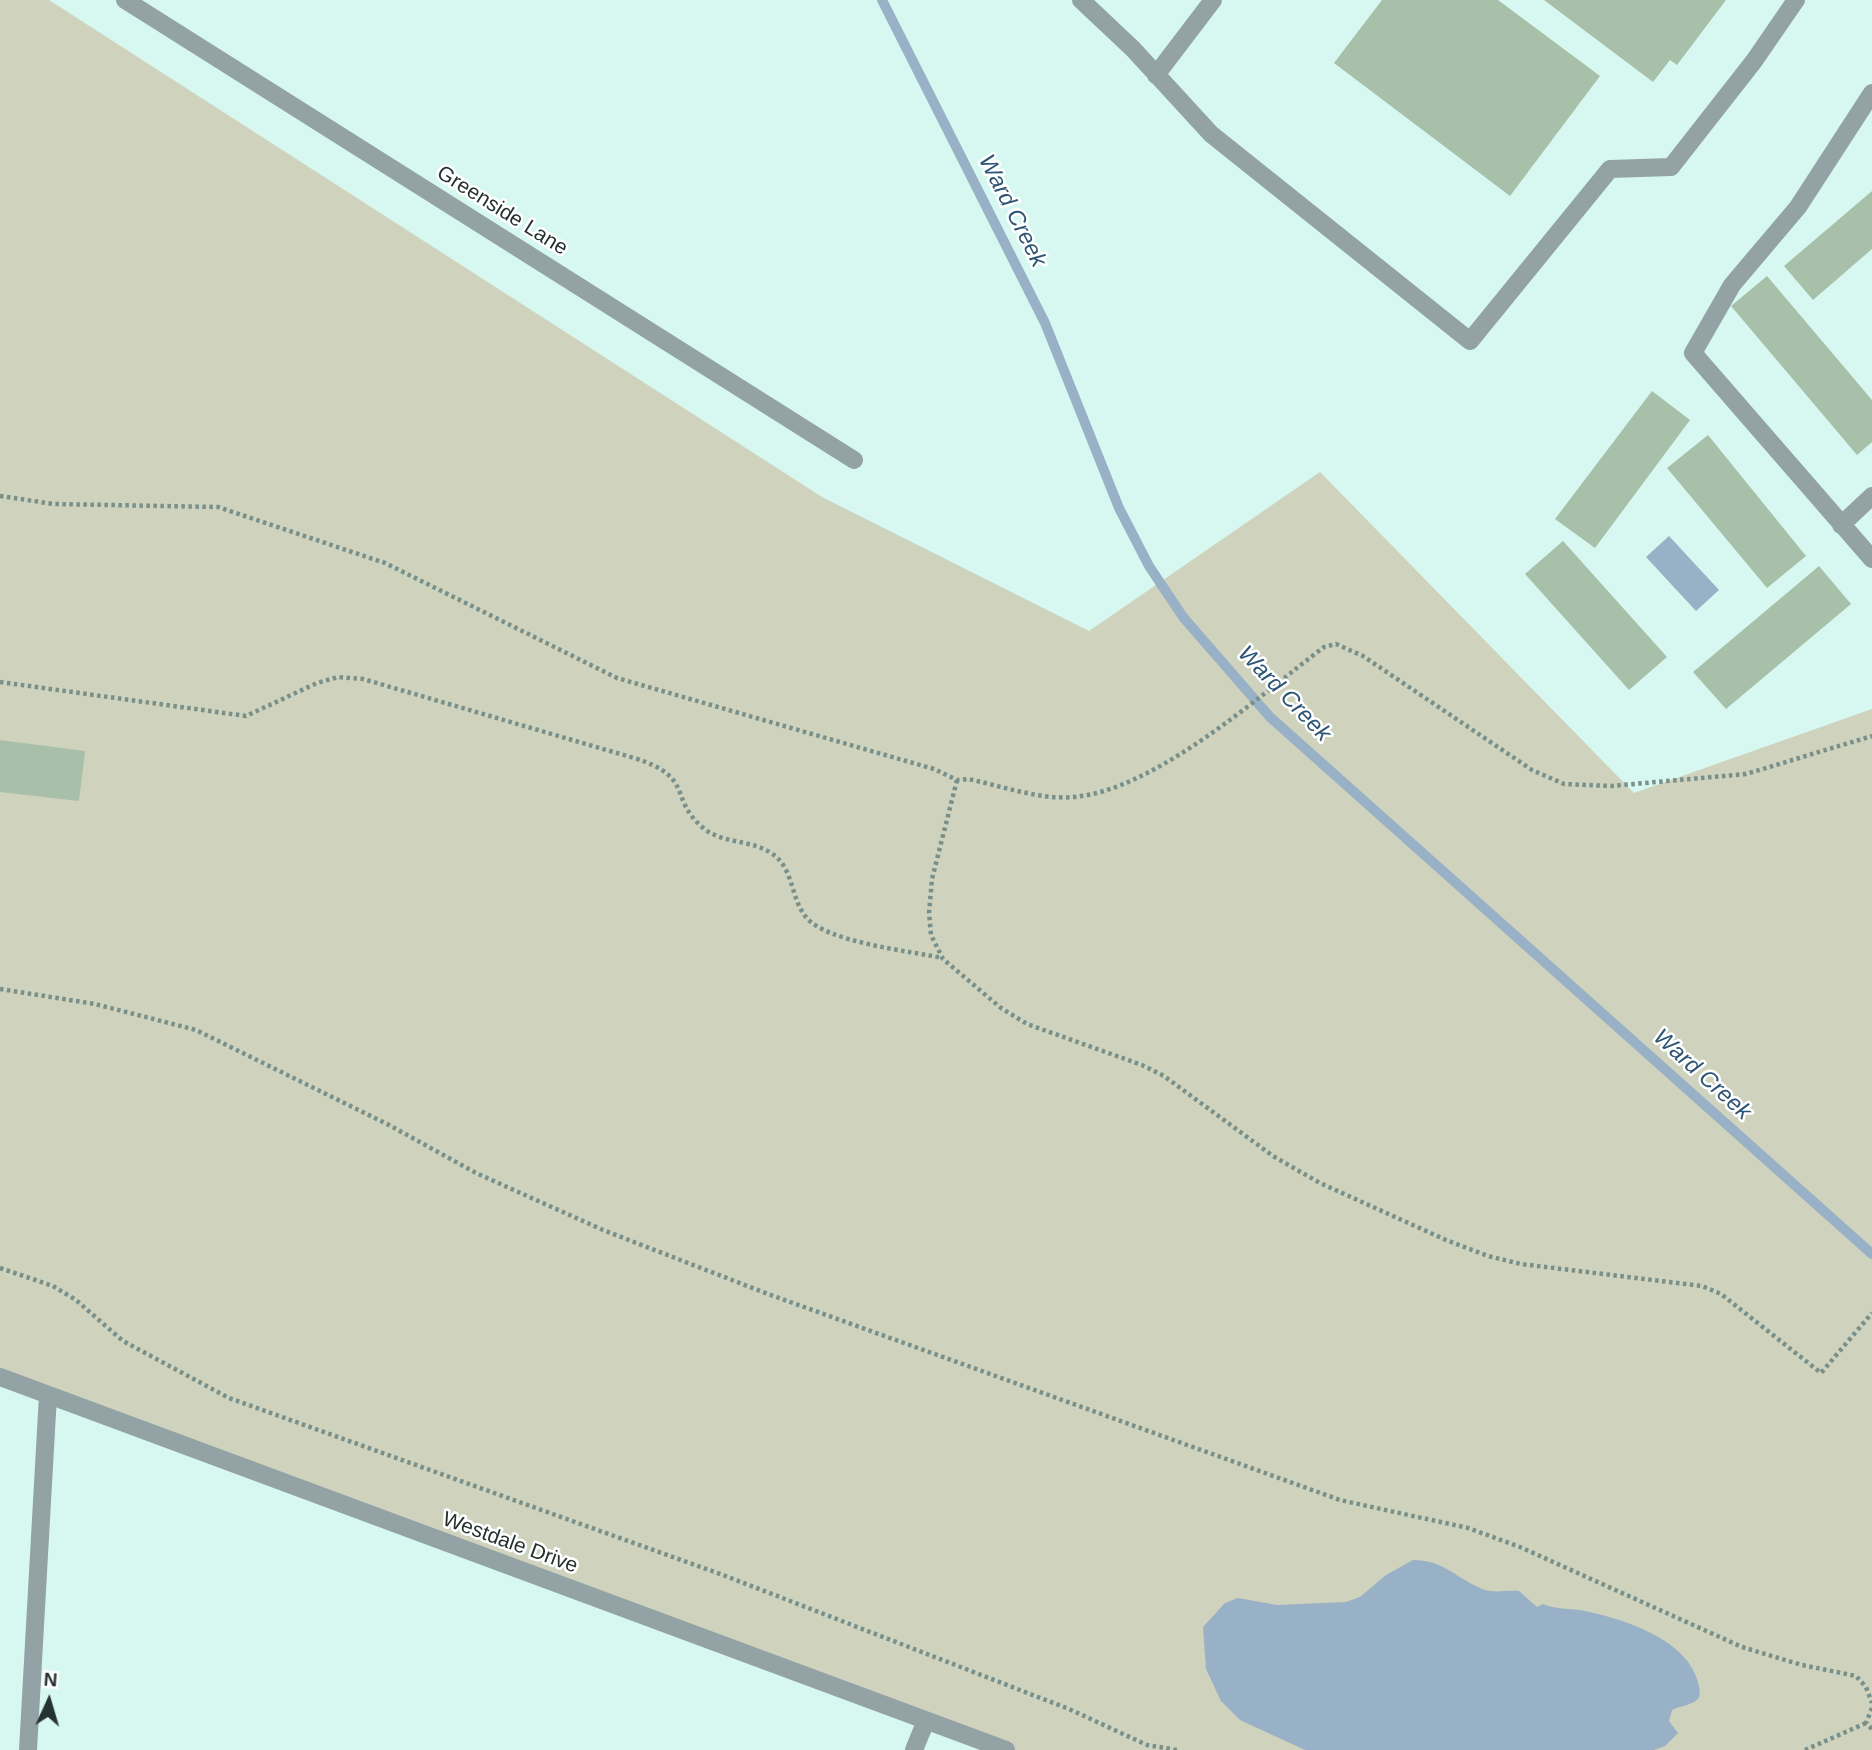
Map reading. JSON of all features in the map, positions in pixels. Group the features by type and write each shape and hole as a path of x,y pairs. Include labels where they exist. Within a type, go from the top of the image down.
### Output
{"street":[{"name":"Greenside Lane","path":"125,0 854,460"},
{"path":"1156,75 1213,0"},
{"path":"1090,3 1211,134 1470,341 1610,169 1671,167 1754,61 1796,0"},
{"path":"1872,93 1798,207 1732,285 1693,353 1872,559"},
{"path":"1842,525 1872,496"},
{"name":"Westdale Drive","path":"0,1377 926,1723 1006,1750"},
{"path":"28,1750 48,1395"},
{"path":"914,1750 926,1723"}],"path":[{"path":"0,496 54,504 218,507 385,563 617,678 933,769 957,780 968,779 1052,797 1076,797 1135,779 1190,747 1329,644 1345,646 1532,770 1564,784 1611,786 1746,774 1872,736"},
{"path":"0,682 246,716 317,683 338,677 363,679 634,758 667,771 702,827 714,835 772,853 789,875 804,916 814,925 839,935 943,959"},
{"path":"957,780 932,879 929,913 931,935 943,959 1001,1008 1027,1024 1142,1065 1164,1076 1273,1156 1308,1177 1446,1240 1488,1256 1521,1264 1702,1286 1721,1294 1821,1373 1872,1313"},
{"path":"0,989 95,1004 196,1030 389,1125 476,1173 604,1230 768,1294 1340,1500 1468,1528 1520,1547 1742,1647 1802,1665 1856,1676 1866,1687 1872,1703"},
{"path":"0,1268 53,1286 76,1300 123,1340 229,1398 723,1575 1069,1709 1147,1745 1177,1750"},
{"path":"1805,1750 1811,1745 1866,1723 1872,1708"},
{"path":"1866,1723 1872,1729"}],"green space":[{"path":"0,0 49,0 822,497 1089,631 1320,472 1634,793 1872,709 1872,1750 985,1750 0,1377"}],"water":[{"path":"1669,536 1719,590 1696,611 1646,557"},
{"path":"1413,1560 1441,1566 1485,1590 1519,1591 1537,1607 1543,1604 1585,1611 1634,1625 1679,1652 1697,1679 1699,1698 1672,1710 1669,1721 1678,1733 1665,1746 1654,1750 1305,1750 1240,1720 1221,1701 1206,1669 1203,1627 1225,1603 1238,1598 1277,1605 1346,1602 1360,1597 1386,1575"}],"building":[{"path":"1382,0 1498,0 1600,76 1510,196 1334,63"},
{"path":"1544,0 1726,0 1677,65 1670,60 1653,82"},
{"path":"1872,191 1872,249 1813,300 1784,266"},
{"path":"1767,276 1872,400 1872,442 1857,455 1731,306"},
{"path":"1652,391 1690,420 1595,548 1555,519"},
{"path":"1708,435 1806,556 1767,588 1667,468"},
{"path":"1563,541 1667,657 1629,690 1525,574"},
{"path":"1819,566 1851,604 1726,709 1693,672"},
{"path":"0,740 85,751 79,801 0,792"}],"waterway":[{"name":"Ward Creek","path":"882,0 1045,323 1119,508 1149,566 1183,617 1270,717 1872,1254"}]}
